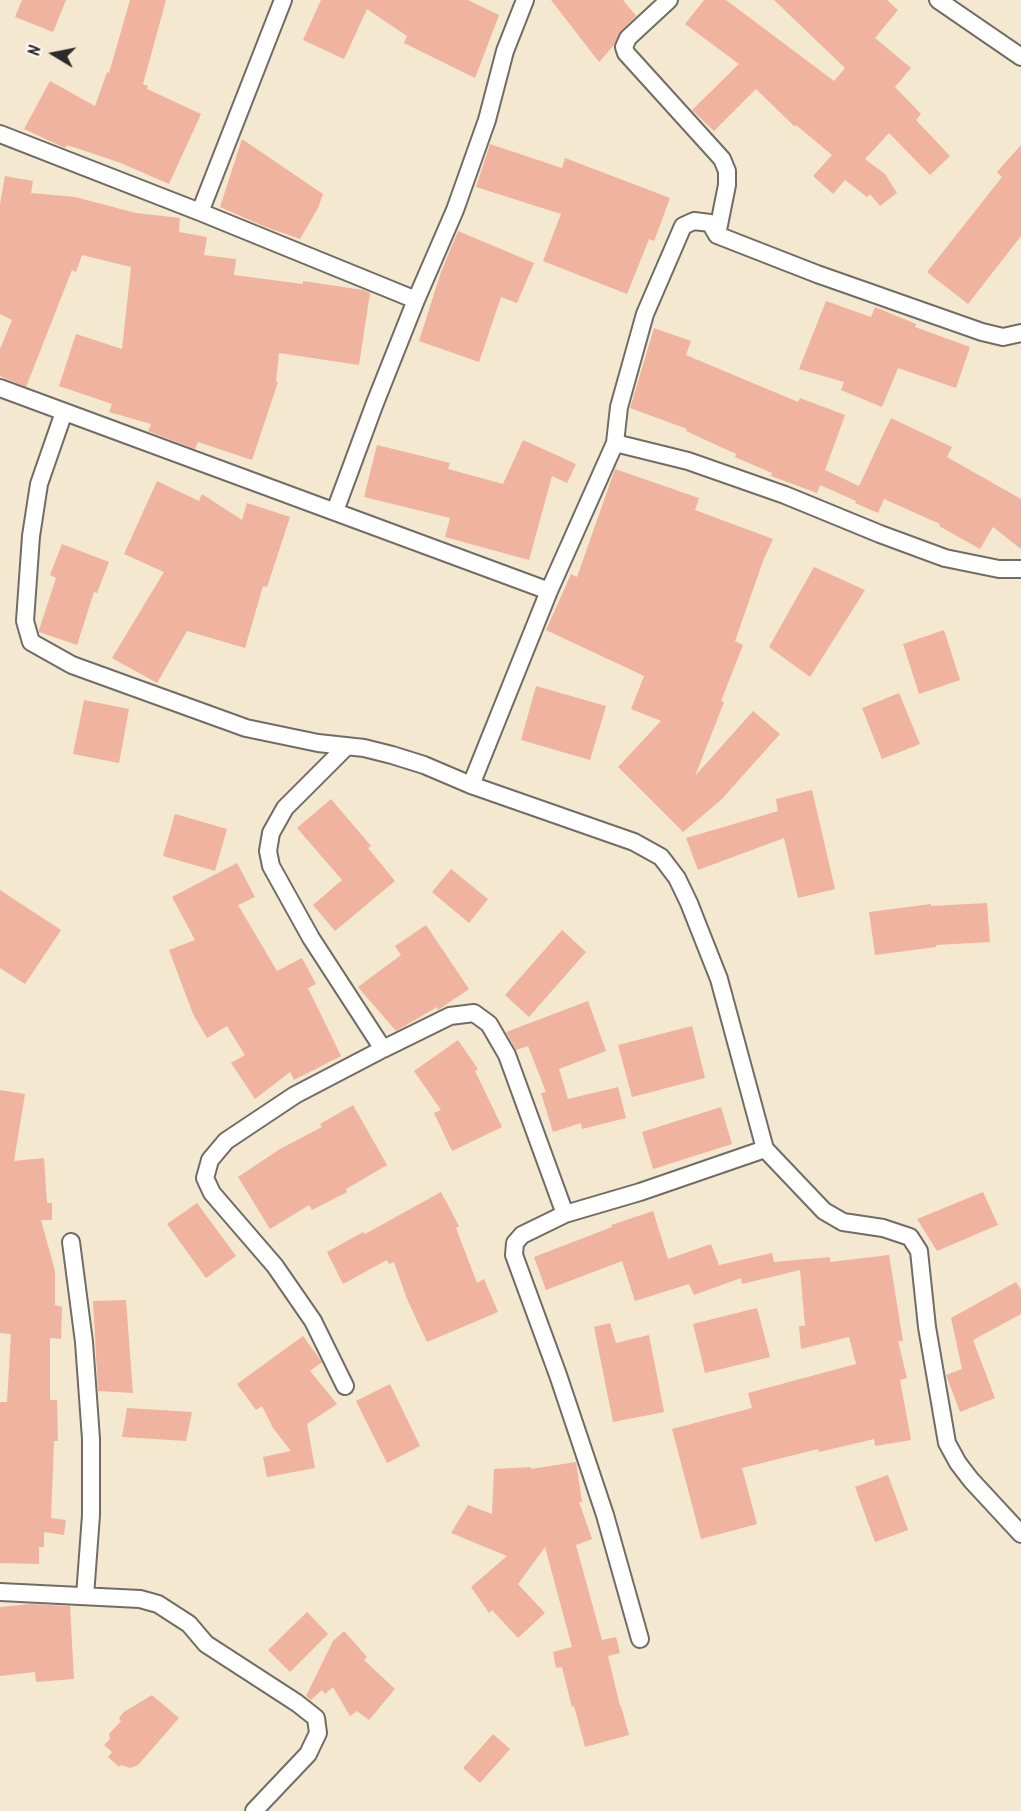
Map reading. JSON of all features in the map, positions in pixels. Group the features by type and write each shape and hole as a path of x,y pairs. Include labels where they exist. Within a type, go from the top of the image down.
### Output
{"street":[{"path":"200,212 283,0"},
{"path":"335,511 375,403 459,199 487,120 505,51 525,0"},
{"path":"669,0 628,38 624,47 626,53 722,159 727,171 727,185 717,235"},
{"path":"938,0 1021,57"},
{"path":"0,134 416,300"},
{"path":"471,785 549,591 615,443 619,407 645,314 683,226 694,221 710,223 717,235 941,319 1003,337 1021,333"},
{"path":"0,388 549,591"},
{"path":"64,412 39,484 31,536 25,621 32,642 72,665 246,728 392,755 634,842 661,857 677,878 689,903 719,979 765,1149 824,1211 843,1222 884,1228 910,1237 919,1251 927,1327 947,1443 971,1480 1021,1534"},
{"path":"615,443 688,461 785,495 879,534 945,558 999,569 1021,569"},
{"path":"346,747 285,808 272,833 268,850 271,866 311,938 383,1049"},
{"path":"345,1386 313,1321 275,1266 212,1193 205,1179 210,1160 226,1141 295,1095 383,1049 450,1016 474,1013 489,1024 507,1055 566,1214"},
{"path":"640,1639 601,1504 558,1375 514,1255 515,1243 522,1235 566,1214 640,1192 765,1149"},
{"path":"71,1242 84,1341 91,1438 91,1515 85,1596"},
{"path":"0,1592 140,1599 158,1604 189,1624 206,1644 297,1703 316,1718 318,1733 308,1754 254,1811"}],"building":[{"path":"22,0 66,0 53,32 15,17"},
{"path":"130,0 166,0 143,84 148,86 147,89 201,114 169,184 121,163 67,145 65,148 24,129 50,81 95,106 107,72 109,73"},
{"path":"321,0 468,0 499,15 475,78 404,43 407,36 367,9 344,59 303,40"},
{"path":"551,0 623,0 636,16 621,31 614,45 599,62"},
{"path":"704,0 726,0 834,81 845,68 774,0 887,0 898,10 875,38 911,68 895,87 921,114 916,120 950,156 930,175 889,133 865,159 885,174 897,193 880,206 870,194 867,197 845,180 833,194 813,176 832,155 796,125 795,127 756,89 714,131 692,110 739,64 685,24"},
{"path":"242,139 323,194 318,208 300,239 220,207"},
{"path":"490,144 562,168 565,158 670,198 654,241 649,239 627,294 543,261 561,214 476,187"},
{"path":"1021,145 1021,236 968,304 927,272 1002,177 997,172"},
{"path":"5,176 33,181 31,193 75,197 136,213 180,218 179,232 207,237 204,255 236,259 234,275 303,284 303,281 370,293 359,365 279,353 276,381 278,382 252,460 198,442 195,449 148,431 151,424 109,412 112,404 59,386 76,334 122,349 131,267 82,255 76,272 72,270 26,387 0,376 0,349 12,320 0,314 0,204"},
{"path":"458,231 534,263 517,303 501,297 479,362 419,341 441,272"},
{"path":"826,301 871,317 875,307 916,324 915,327 970,347 956,388 898,368 882,407 841,390 844,382 799,369"},
{"path":"654,328 691,341 686,355 798,402 800,398 845,415 825,470 859,486 891,418 952,447 947,457 1021,499 1021,549 993,527 980,549 939,526 940,524 884,499 878,513 820,485 817,493 771,476 772,473 735,457 736,454 686,431 687,429 630,408"},
{"path":"523,440 576,464 567,483 552,476 529,560 445,537 450,518 364,497 377,445 450,463 448,469 503,484"},
{"path":"615,469 699,498 695,510 773,539 735,641 743,645 695,776 753,711 780,734 721,800 683,832 618,767 661,721 631,709 644,676 546,630 571,574 577,577"},
{"path":"157,481 199,501 202,494 242,520 247,503 290,517 267,587 263,586 245,648 187,631 157,683 112,658 164,572 124,554"},
{"path":"62,544 109,562 97,593 94,592 77,645 39,632 56,578 50,575"},
{"path":"814,567 865,590 810,677 769,647"},
{"path":"944,630 960,680 919,694 903,644"},
{"path":"536,686 606,706 590,760 521,740"},
{"path":"899,693 920,744 882,759 862,708"},
{"path":"84,700 129,709 119,763 73,754"},
{"path":"812,790 835,889 798,898 784,838 698,870 686,838 778,811 776,799"},
{"path":"331,799 371,846 368,848 395,881 335,931 313,905 342,880 297,828"},
{"path":"175,814 227,829 215,871 163,856"},
{"path":"237,863 255,897 238,905 277,971 302,958 316,984 308,988 341,1056 294,1080 290,1072 255,1099 231,1063 245,1055 227,1026 207,1038 193,1014 169,950 195,940 172,897"},
{"path":"451,869 488,899 469,923 432,892"},
{"path":"0,890 61,930 25,984 0,968"},
{"path":"987,903 990,942 936,945 936,947 875,955 869,912 931,904 931,906"},
{"path":"426,925 469,989 438,1010 437,1007 396,1031 358,987 401,955 395,946"},
{"path":"562,930 586,952 529,1017 505,995"},
{"path":"588,1001 606,1051 559,1069 568,1099 618,1087 626,1118 582,1129 581,1123 553,1132 541,1093 546,1092 528,1046 516,1050 506,1032"},
{"path":"692,1026 705,1078 632,1097 618,1045"},
{"path":"458,1040 478,1069 475,1071 502,1127 452,1151 434,1113 441,1110 414,1071"},
{"path":"0,1090 25,1094 14,1161 44,1158 47,1203 52,1203 52,1220 41,1220 55,1271 55,1305 62,1307 61,1339 50,1338 50,1400 57,1400 58,1441 54,1441 51,1518 66,1520 64,1535 44,1532 44,1547 39,1547 39,1564 0,1563 0,1402 7,1402 11,1334 0,1333"},
{"path":"353,1105 387,1165 346,1189 347,1192 312,1210 309,1205 270,1229 238,1177 280,1149 322,1127 320,1124"},
{"path":"721,1107 732,1144 653,1169 642,1132"},
{"path":"441,1192 459,1226 456,1228 477,1283 484,1279 498,1312 427,1342 407,1299 394,1262 389,1264 387,1260 343,1284 327,1252"},
{"path":"983,1192 998,1225 937,1251 917,1219"},
{"path":"197,1203 236,1256 206,1278 167,1224"},
{"path":"653,1211 668,1259 711,1244 719,1265 772,1253 774,1262 830,1257 830,1262 889,1255 903,1341 898,1341 907,1378 900,1380 911,1440 875,1446 874,1439 819,1452 818,1449 742,1468 757,1524 701,1539 672,1429 752,1408 748,1393 856,1364 849,1337 801,1349 799,1326 805,1326 800,1270 742,1284 741,1278 694,1295 689,1284 635,1301 622,1261 546,1290 534,1257 612,1227 611,1225"},
{"path":"1016,1282 1021,1290 1021,1314 973,1340 995,1398 960,1412 946,1375 962,1369 951,1318"},
{"path":"126,1300 133,1393 98,1391 93,1301"},
{"path":"757,1308 770,1357 705,1373 693,1324"},
{"path":"610,1323 616,1343 649,1335 664,1412 613,1422 594,1327"},
{"path":"303,1336 322,1362 310,1371 337,1404 307,1424 315,1468 267,1477 263,1457 291,1451 273,1428 262,1406 256,1410 237,1384"},
{"path":"390,1384 420,1446 387,1463 356,1401"},
{"path":"127,1408 192,1412 186,1441 122,1437"},
{"path":"576,1462 582,1502 579,1502 592,1539 576,1545 602,1640 616,1637 620,1653 608,1656 629,1735 585,1747 562,1667 556,1668 553,1652 572,1647 545,1547 518,1584 545,1613 518,1638 492,1610 489,1613 471,1587 507,1556 451,1533 468,1505 492,1514 494,1469 531,1467 531,1469"},
{"path":"888,1475 908,1530 875,1542 855,1487"},
{"path":"30,1604 70,1606 74,1679 36,1682 35,1672 0,1676 0,1607"},
{"path":"307,1612 328,1634 290,1672 268,1650"},
{"path":"344,1631 367,1657 364,1660 395,1689 369,1720 357,1711 350,1716 333,1687 325,1694 322,1690 311,1700 306,1696 333,1641"},
{"path":"152,1695 179,1718 138,1765 130,1768 121,1765 119,1767 108,1757 112,1752 104,1745 110,1739 109,1734 121,1721 119,1718 124,1712"},
{"path":"493,1734 510,1749 480,1783 463,1768"}]}
